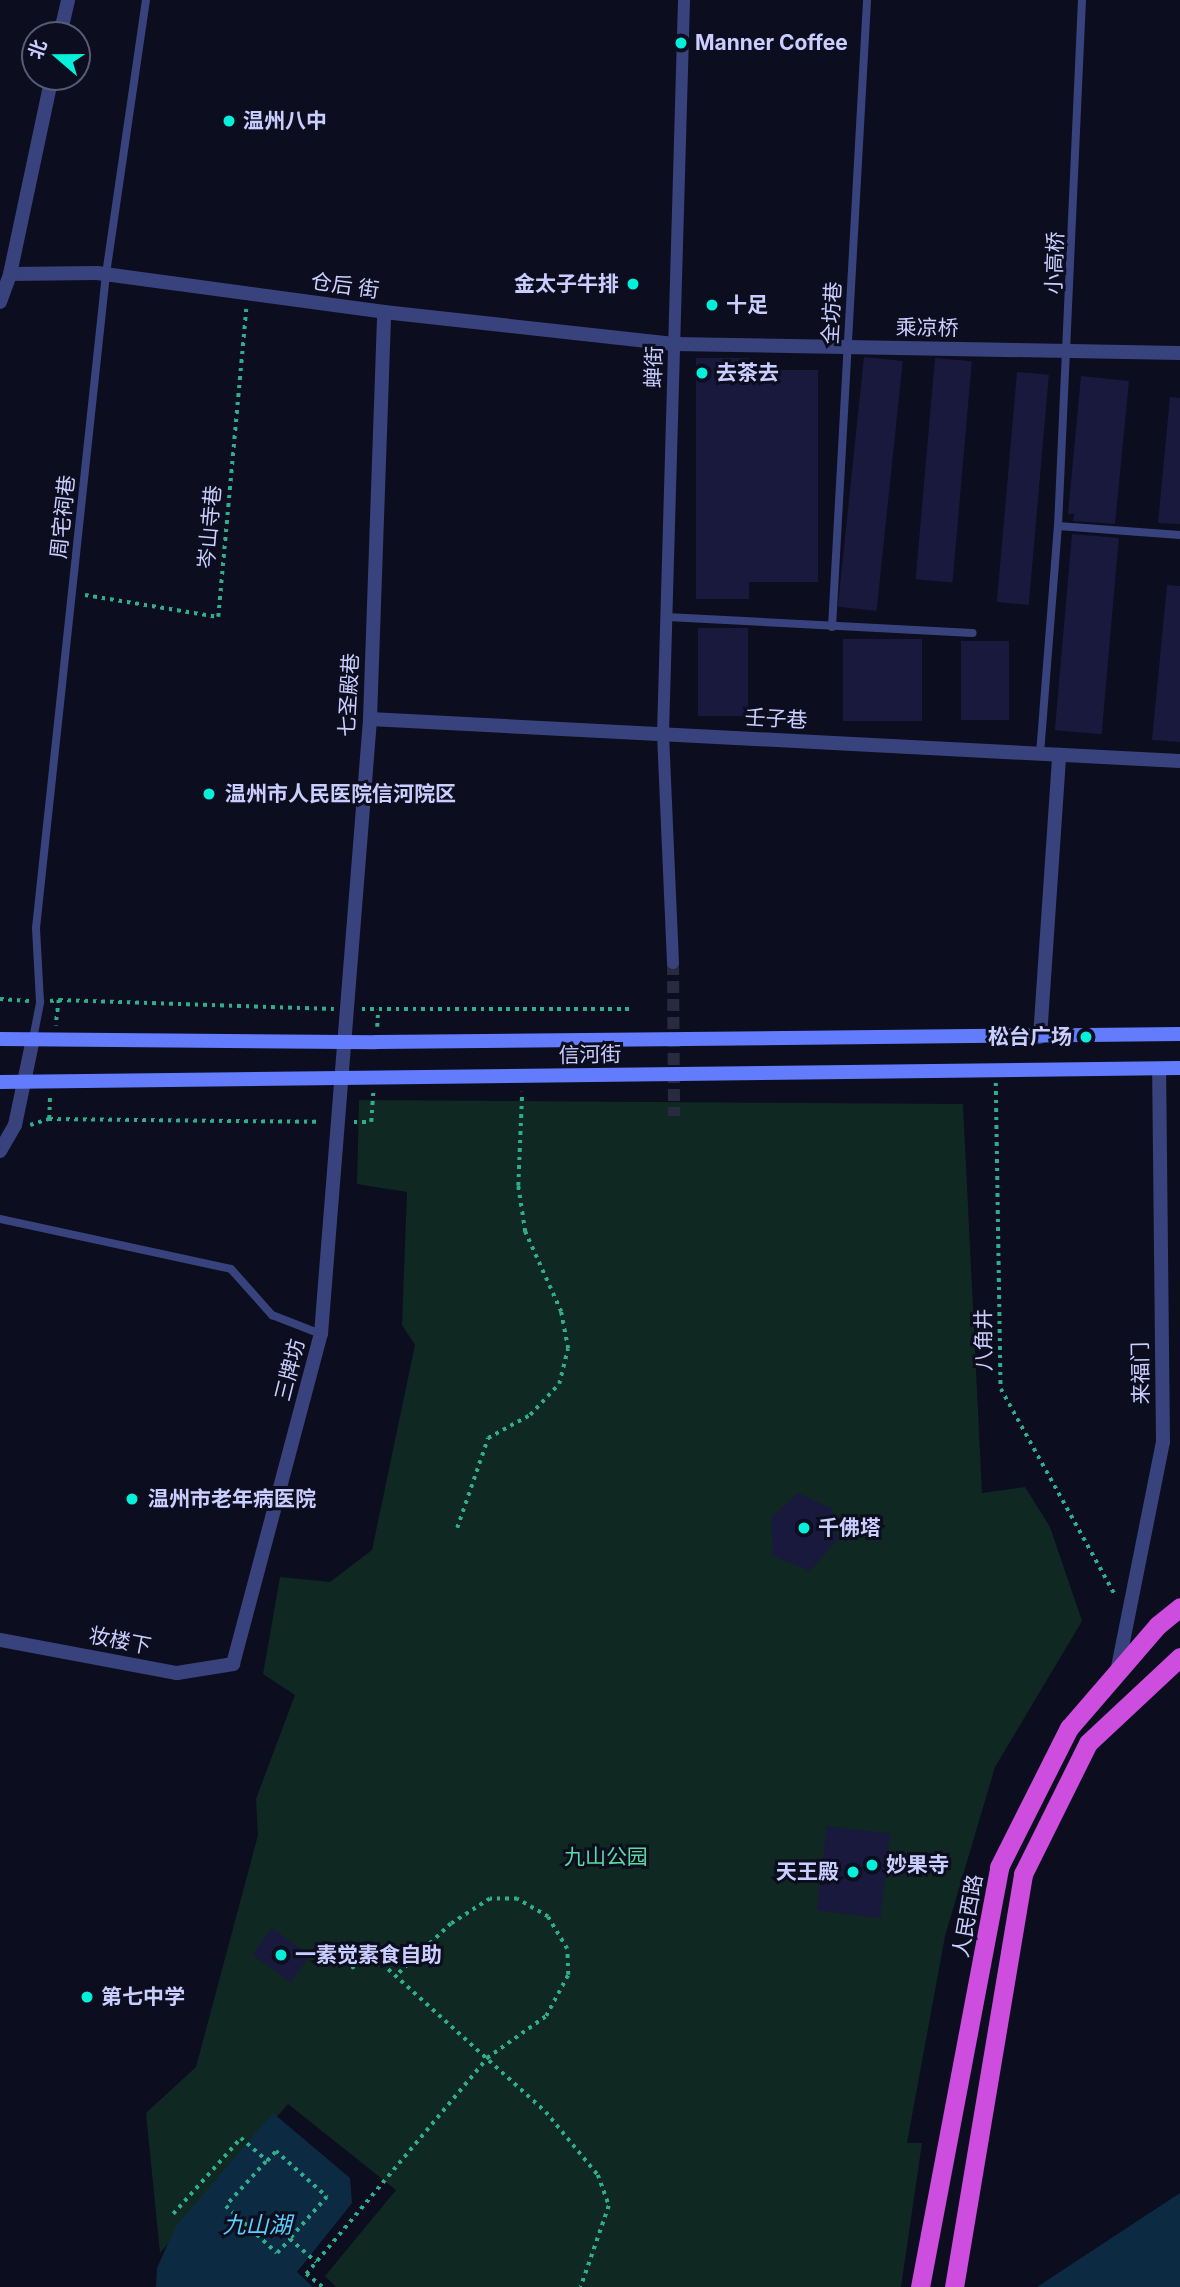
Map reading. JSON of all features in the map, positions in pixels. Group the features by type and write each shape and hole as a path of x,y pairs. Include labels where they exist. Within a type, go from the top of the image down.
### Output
{"highway":[{"name":"人民西路","path":"920,2287 999,1867 1069,1728 1117,1672 1180,1607"},
{"path":"954,2287 1023,1874 1088,1742 1180,1657"}],"main road":[{"name":"信河街","path":"0,1039 345,1042 1180,1034"},
{"name":"信河街","path":"0,1082 1180,1068"}],"street":[{"path":"63,21 68,0"},
{"name":"蝉街","path":"673,963 663,734 684,0"},
{"path":"0,302 10,274 49,91"},
{"name":"仓后 街","path":"10,274 106,274 384,312 674,344"},
{"name":"七圣殿巷","path":"341,1079 370,719 384,312"},
{"name":"乘凉桥","path":"674,344 1180,354"},
{"name":"壬子巷","path":"370,719 1180,761"},
{"path":"1040,1037 1059,755"},
{"path":"0,1151 15,1125 33,1040"},
{"name":"来福门","path":"1117,1672 1163,1442 1159,1069"},
{"name":"三牌坊","path":"233,1664 321,1334 335,1122 341,1079"},
{"name":"妆楼下","path":"0,1640 177,1673 233,1664"}],"lane":[{"name":"周宅祠巷","path":"33,1040 40,1002 36,928 106,274 146,0"},
{"name":"全坊巷","path":"832,627 867,0"},
{"name":"小高桥","path":"1040,754 1069,351 1083,0"},
{"path":"1058,526 1180,536"},
{"path":"667,617 973,634"},
{"path":"0,1219 231,1269 272,1315 321,1334"}],"path":[{"name":"岑山寺巷","path":"72,593 218,617 248,294"},
{"name":"八角井","path":"996,1071 1001,1389 1128,1619"},
{"path":"457,1528 488,1438 530,1415 559,1384 568,1349 561,1312 526,1233 518,1186 522,1077"},
{"path":"49,1119 371,1122"},
{"path":"322,2287 306,2274 487,2058 534,2027 563,1991 568,1975 567,1949 548,1917 517,1899 490,1899 451,1924 396,1976"},
{"path":"351,1968 376,1958 546,2112 598,2175 609,2206 581,2287"},
{"path":"173,2214 241,2138 267,2161"},
{"path":"276,2151 327,2197 290,2239 277,2253 226,2206 276,2151"},
{"path":"290,2239 316,2262"}],"green space":[{"name":"九山公园","path":"359,1100 963,1104 982,1493 1025,1487 1050,1527 1082,1621 995,1767 945,1936 907,2143 922,2143 901,2287 336,2287 325,2276 396,2190 288,2104 160,2253 146,2113 196,2067 258,1835 256,1799 295,1695 263,1674 280,1577 330,1582 372,1550 415,1345 402,1325 407,1192 357,1184"}],"water":[{"name":"九山湖","path":"273,2113 350,2178 352,2203 297,2272 313,2287 156,2287 157,2268 176,2226"},
{"path":"1180,2193 1180,2287 1037,2287"}],"building":[{"path":"864,357 903,361 877,611 838,607"},
{"path":"696,358 749,358 749,370 818,370 818,582 749,582 749,599 696,599"},
{"path":"935,358 972,361 953,582 916,579"},
{"path":"1017,372 1049,375 1029,605 997,602"},
{"path":"1081,376 1129,381 1115,524 1073,521 1074,514 1068,514"},
{"path":"1170,397 1180,398 1180,524 1158,523"},
{"path":"1072,534 1119,538 1102,734 1055,730"},
{"path":"1167,585 1180,586 1180,742 1152,740"},
{"path":"698,628 748,628 748,716 698,716"},
{"path":"843,639 922,639 922,721 843,721"},
{"path":"961,641 1009,641 1009,720 961,720"},
{"name":"千佛塔","path":"798,1493 832,1509 838,1539 810,1571 773,1556 771,1518"},
{"name":"天王殿","path":"827,1826 891,1834 880,1918 817,1910"},
{"name":"一素觉素食自助","path":"272,1928 310,1956 291,1982 253,1955"}],"tunnel":[{"path":"673,963 674,1116"}],"place":[{"name":"Manner Coffee","path":"681,43"},
{"name":"温州八中","path":"229,121"},
{"name":"金太子牛排","path":"633,284"},
{"name":"十足","path":"712,305"},
{"name":"去茶去","path":"702,373"},
{"name":"温州市人民医院信河院区","path":"209,794"},
{"name":"松台广场","path":"1086,1037"},
{"name":"温州市老年病医院","path":"132,1499"},
{"name":"千佛塔","path":"804,1528"},
{"name":"妙果寺","path":"872,1865"},
{"name":"天王殿","path":"853,1872"},
{"name":"一素觉素食自助","path":"281,1955"},
{"name":"第七中学","path":"87,1997"}]}
